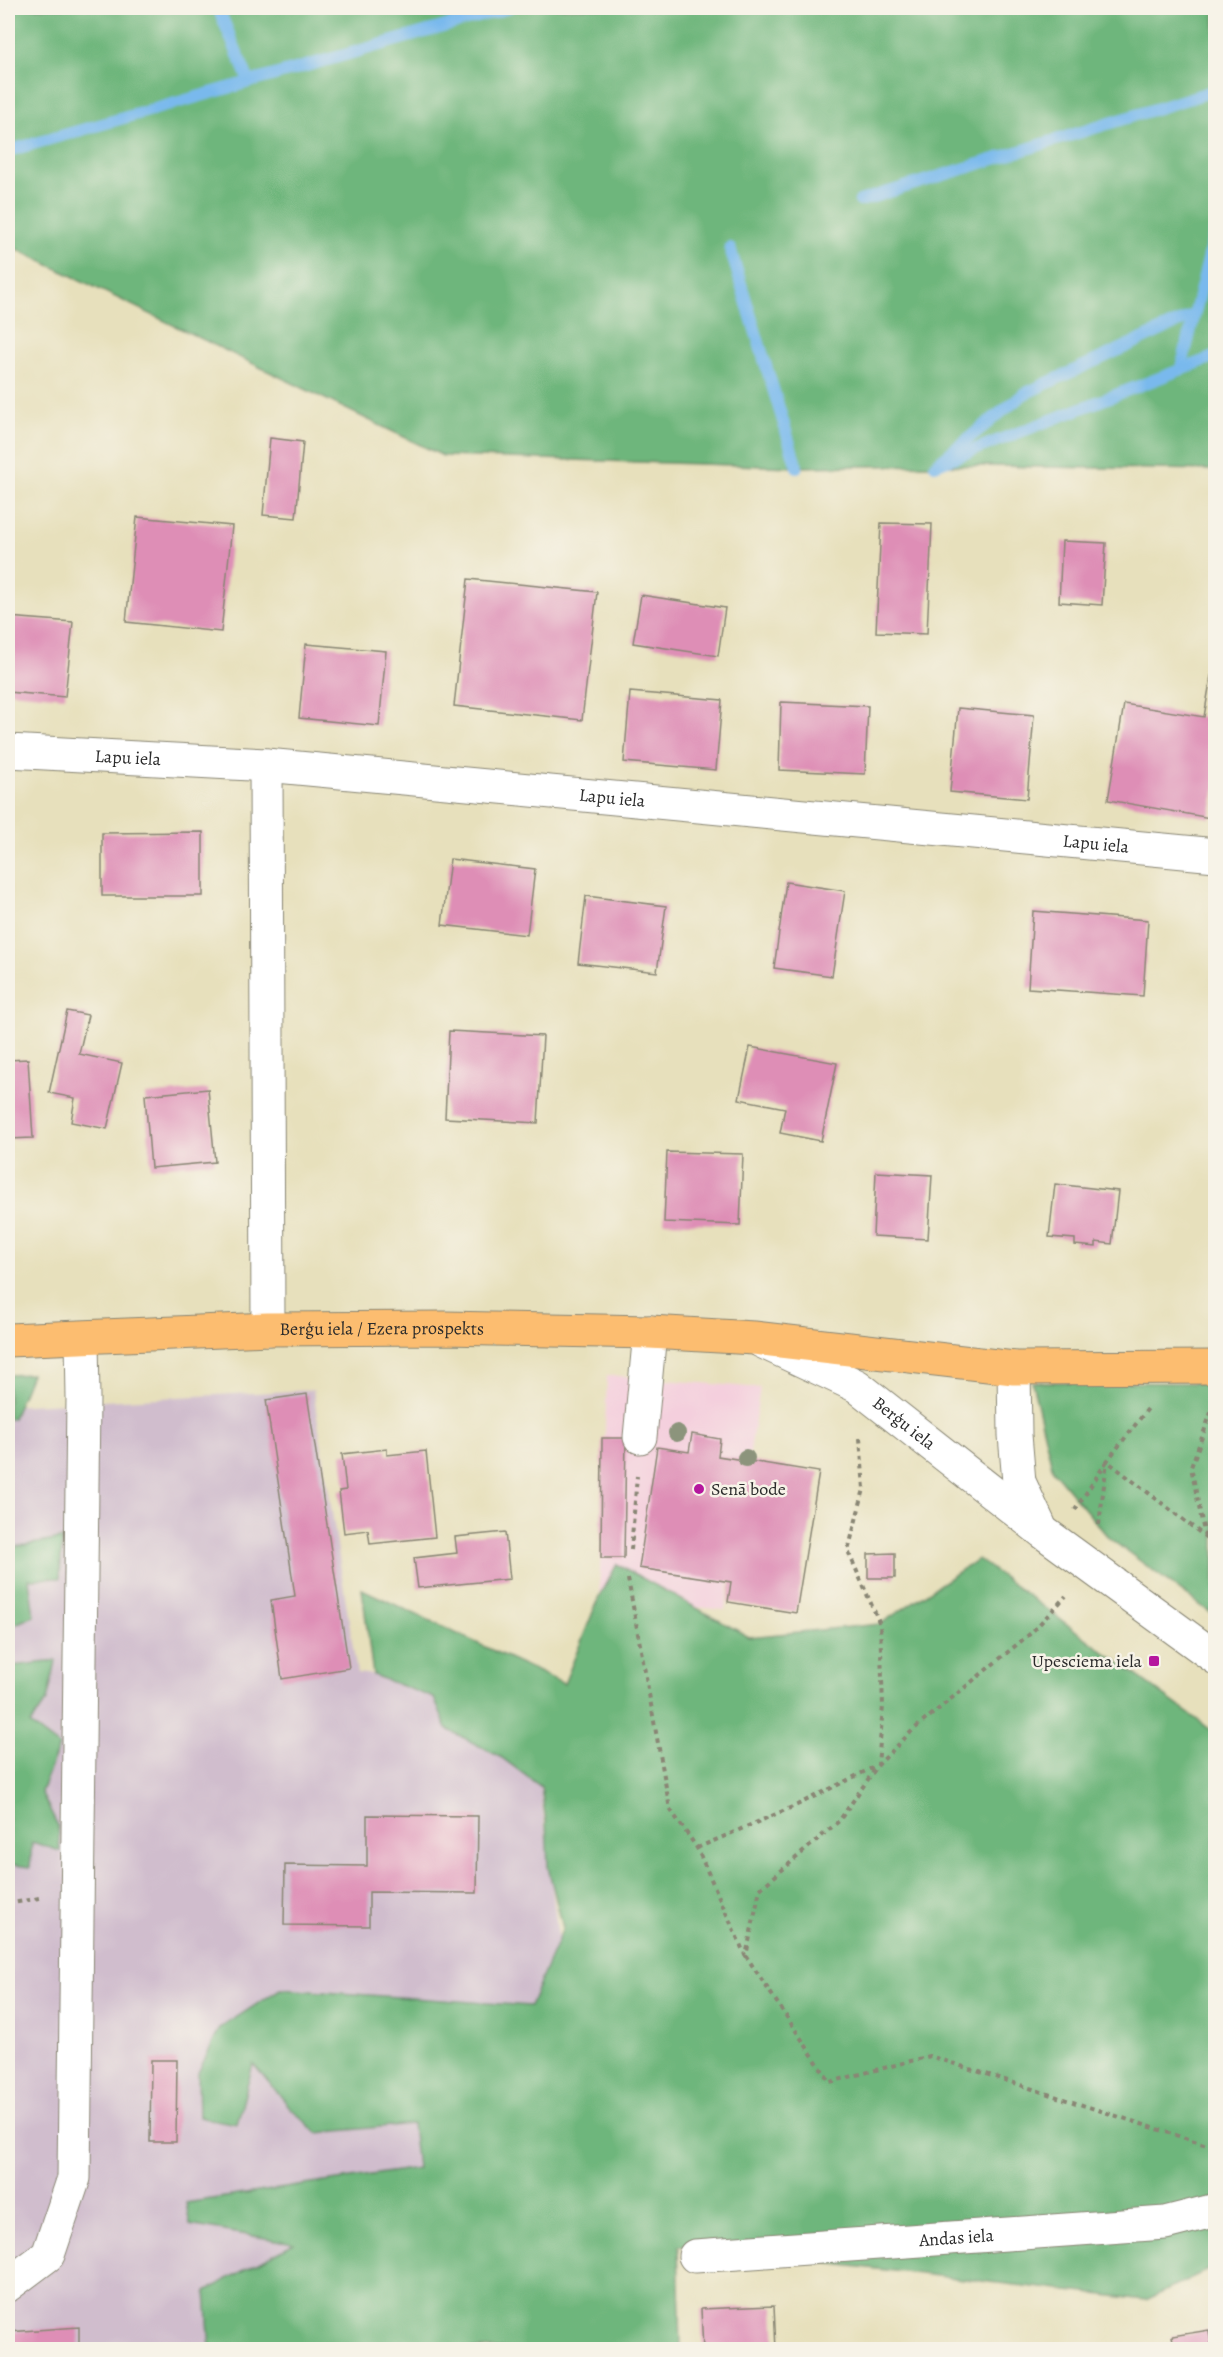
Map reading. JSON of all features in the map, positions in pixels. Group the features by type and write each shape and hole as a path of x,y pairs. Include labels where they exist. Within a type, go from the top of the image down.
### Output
{"main road":[{"name":"Berģu iela / Ezera prospekts","path":"8,1340 268,1329 445,1328 650,1332 754,1338"},
{"path":"754,1338 1014,1368 1207,1367"}],"street":[{"name":"Lapu iela","path":"8,751 266,765 1215,855"},
{"path":"266,765 268,1329"},
{"path":"640,1437 650,1332"},
{"path":"8,2285 48,2255 74,2178 82,1338"},
{"name":"Berģu iela","path":"754,1338 856,1386 1049,1536 1215,1658"},
{"name":"Berģu iela","path":"1014,1368 1015,1435 1019,1482 1049,1536"},
{"name":"Andas iela","path":"695,2256 1165,2223 1215,2210"}],"path":[{"path":"1049,1536 1150,1407 1207,1367 1212,1410 1191,1467 1205,1537"},
{"path":"856,1386 864,1489 848,1551 880,1624 883,1706 878,1765"},
{"path":"631,1550 640,1437"},
{"path":"1107,1461 1215,1545"},
{"path":"746,1956 760,1888 839,1821 878,1765 913,1730 1031,1633 1093,1567 1107,1461"},
{"path":"628,1580 670,1809 697,1848 746,1956 830,2082 930,2056 1215,2148"},
{"path":"697,1848 797,1805 878,1765"}],"shaded area":[{"path":"607,1375 760,1388 725,1610 599,1597"},
{"path":"313,1390 357,1673 529,1693 593,2233 327,2349 8,2350 8,1406"}],"green space":[{"path":"8,8 1215,8 1215,470 935,465 797,467 443,456 8,245"},
{"path":"31,1374 13,1418 8,1419 8,1375"},
{"path":"1032,1382 1215,1383 1215,1616 1109,1538 1053,1471"},
{"path":"62,1539 60,1578 29,1579 34,1616 8,1627 8,1548"},
{"path":"978,1559 1215,1733 1215,2267 1146,2300 678,2246 681,2349 210,2349 206,2291 294,2243 190,2225 186,2203 417,2168 412,2124 317,2133 290,2107 253,2064 237,2124 199,2117 198,2073 220,2028 280,1989 530,2006 563,1928 548,1867 546,1822 541,1787 502,1758 447,1729 434,1698 373,1675 362,1589 564,1684 599,1597 617,1564 749,1637 880,1624"},
{"path":"56,1661 47,1701 30,1724 59,1746 41,1792 58,1826 60,1851 32,1842 30,1867 8,1864 8,1664 11,1666"}],"building":[{"path":"270,438 303,442 296,518 263,515"},
{"path":"137,517 232,526 221,632 126,622"},
{"path":"881,523 932,524 927,634 876,632"},
{"path":"1062,541 1106,543 1102,605 1059,602"},
{"path":"468,579 597,592 582,720 454,706"},
{"path":"641,595 725,608 718,656 633,643"},
{"path":"8,617 73,622 65,697 8,692"},
{"path":"306,644 386,651 379,726 299,718"},
{"path":"1211,676 1216,677 1216,788 1210,818 1108,800 1124,704 1204,717"},
{"path":"630,692 722,700 716,770 624,762"},
{"path":"781,702 868,706 865,774 779,770"},
{"path":"958,708 1034,715 1027,799 950,792"},
{"path":"203,832 203,896 102,896 102,833"},
{"path":"450,859 535,869 527,935 442,925"},
{"path":"786,882 845,891 832,976 774,968"},
{"path":"586,896 666,906 657,972 578,963"},
{"path":"1033,911 1148,920 1143,996 1028,988"},
{"path":"67,1011 88,1015 79,1054 122,1063 107,1129 71,1122 75,1098 49,1093"},
{"path":"449,1031 543,1036 538,1123 445,1118"},
{"path":"750,1047 837,1063 821,1141 780,1133 785,1108 739,1099"},
{"path":"28,1059 33,1138 8,1139 8,1060"},
{"path":"208,1089 215,1162 151,1168 145,1095"},
{"path":"667,1152 743,1154 740,1225 664,1222"},
{"path":"876,1172 932,1175 928,1239 873,1236"},
{"path":"1055,1184 1118,1191 1112,1244 1096,1242 1096,1247 1075,1245 1075,1239 1049,1237"},
{"path":"307,1394 349,1668 282,1679 271,1600 295,1596 266,1400"},
{"path":"692,1434 720,1439 718,1456 819,1472 796,1613 728,1602 731,1582 639,1568 657,1447 689,1452"},
{"path":"602,1438 626,1438 624,1558 601,1558"},
{"path":"387,1449 387,1455 426,1451 435,1537 370,1544 368,1530 344,1533 339,1491 346,1490 342,1454"},
{"path":"505,1532 510,1579 418,1588 414,1558 457,1553 455,1537"},
{"path":"895,1553 895,1578 868,1578 868,1554"},
{"path":"367,1815 478,1816 477,1893 369,1892 369,1926 284,1925 285,1865 367,1866"},
{"path":"151,2060 177,2060 176,2142 150,2142"},
{"path":"774,2306 776,2350 703,2350 701,2309"},
{"path":"79,2327 79,2350 8,2350 8,2332"},
{"path":"1209,2330 1212,2350 1175,2350 1172,2336"}],"waterway":[{"path":"218,8 249,81"},
{"path":"8,151 509,8"},
{"path":"860,201 1216,90"},
{"path":"1181,369 1216,228"},
{"path":"730,248 797,467"},
{"path":"1194,315 1024,394 935,465 1216,356"}],"place":[{"name":"Senā bode","path":"699,1489"},
{"name":"Upesciema iela","path":"1154,1661"}]}
